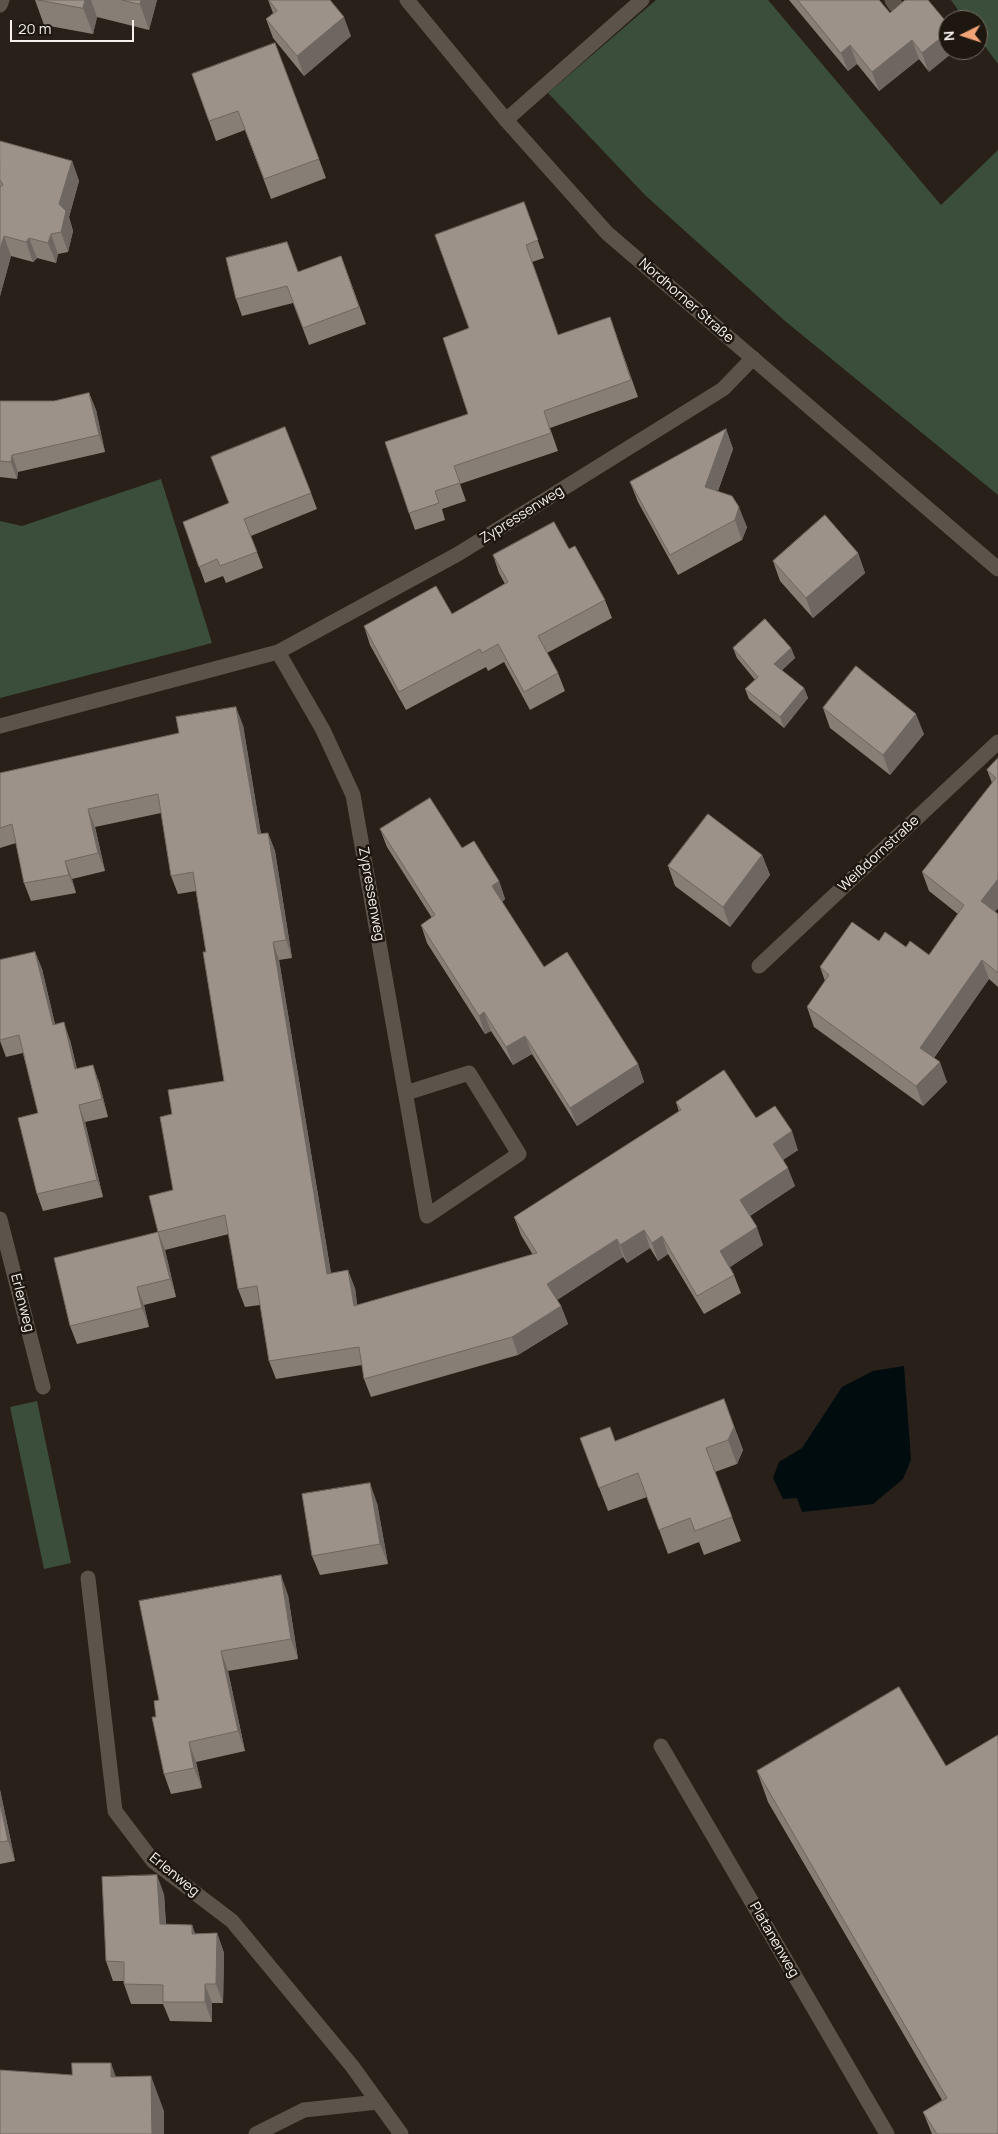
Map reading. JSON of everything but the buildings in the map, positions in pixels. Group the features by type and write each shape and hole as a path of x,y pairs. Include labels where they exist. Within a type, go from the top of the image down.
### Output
{"street":[{"path":"0,5 2,0"},
{"name":"Nordhorner Straße","path":"407,0 506,120 607,233 998,569"},
{"path":"506,120 642,0"},
{"name":"Zypressenweg","path":"0,726 278,652 458,554 723,389 753,358"},
{"name":"Zypressenweg","path":"278,652 323,730 353,795 427,1216 519,1154 469,1073 406,1093"},
{"name":"Weißdornstraße","path":"760,966 998,742"},
{"name":"Erlenweg","path":"0,1219 43,1387"},
{"name":"Erlenweg","path":"88,1578 115,1811 153,1861 232,1921 352,2066 378,2102"},
{"name":"Platanenweg","path":"661,1746 888,2134"},
{"path":"256,2134 304,2110 378,2102 401,2134"}],"green space":[{"path":"656,0 768,0 941,205 998,150 998,495 785,321 646,196 548,93"},
{"path":"951,0 998,0 998,64 988,50 988,10 958,10"},
{"path":"161,479 212,643 0,698 0,521 22,526"},
{"path":"37,1401 71,1563 44,1569 10,1407"}],"shaded area":[{"path":"904,1366 911,1460 903,1479 873,1504 802,1512 797,1498 783,1499 773,1478 779,1462 802,1448 842,1387 873,1371"}]}
